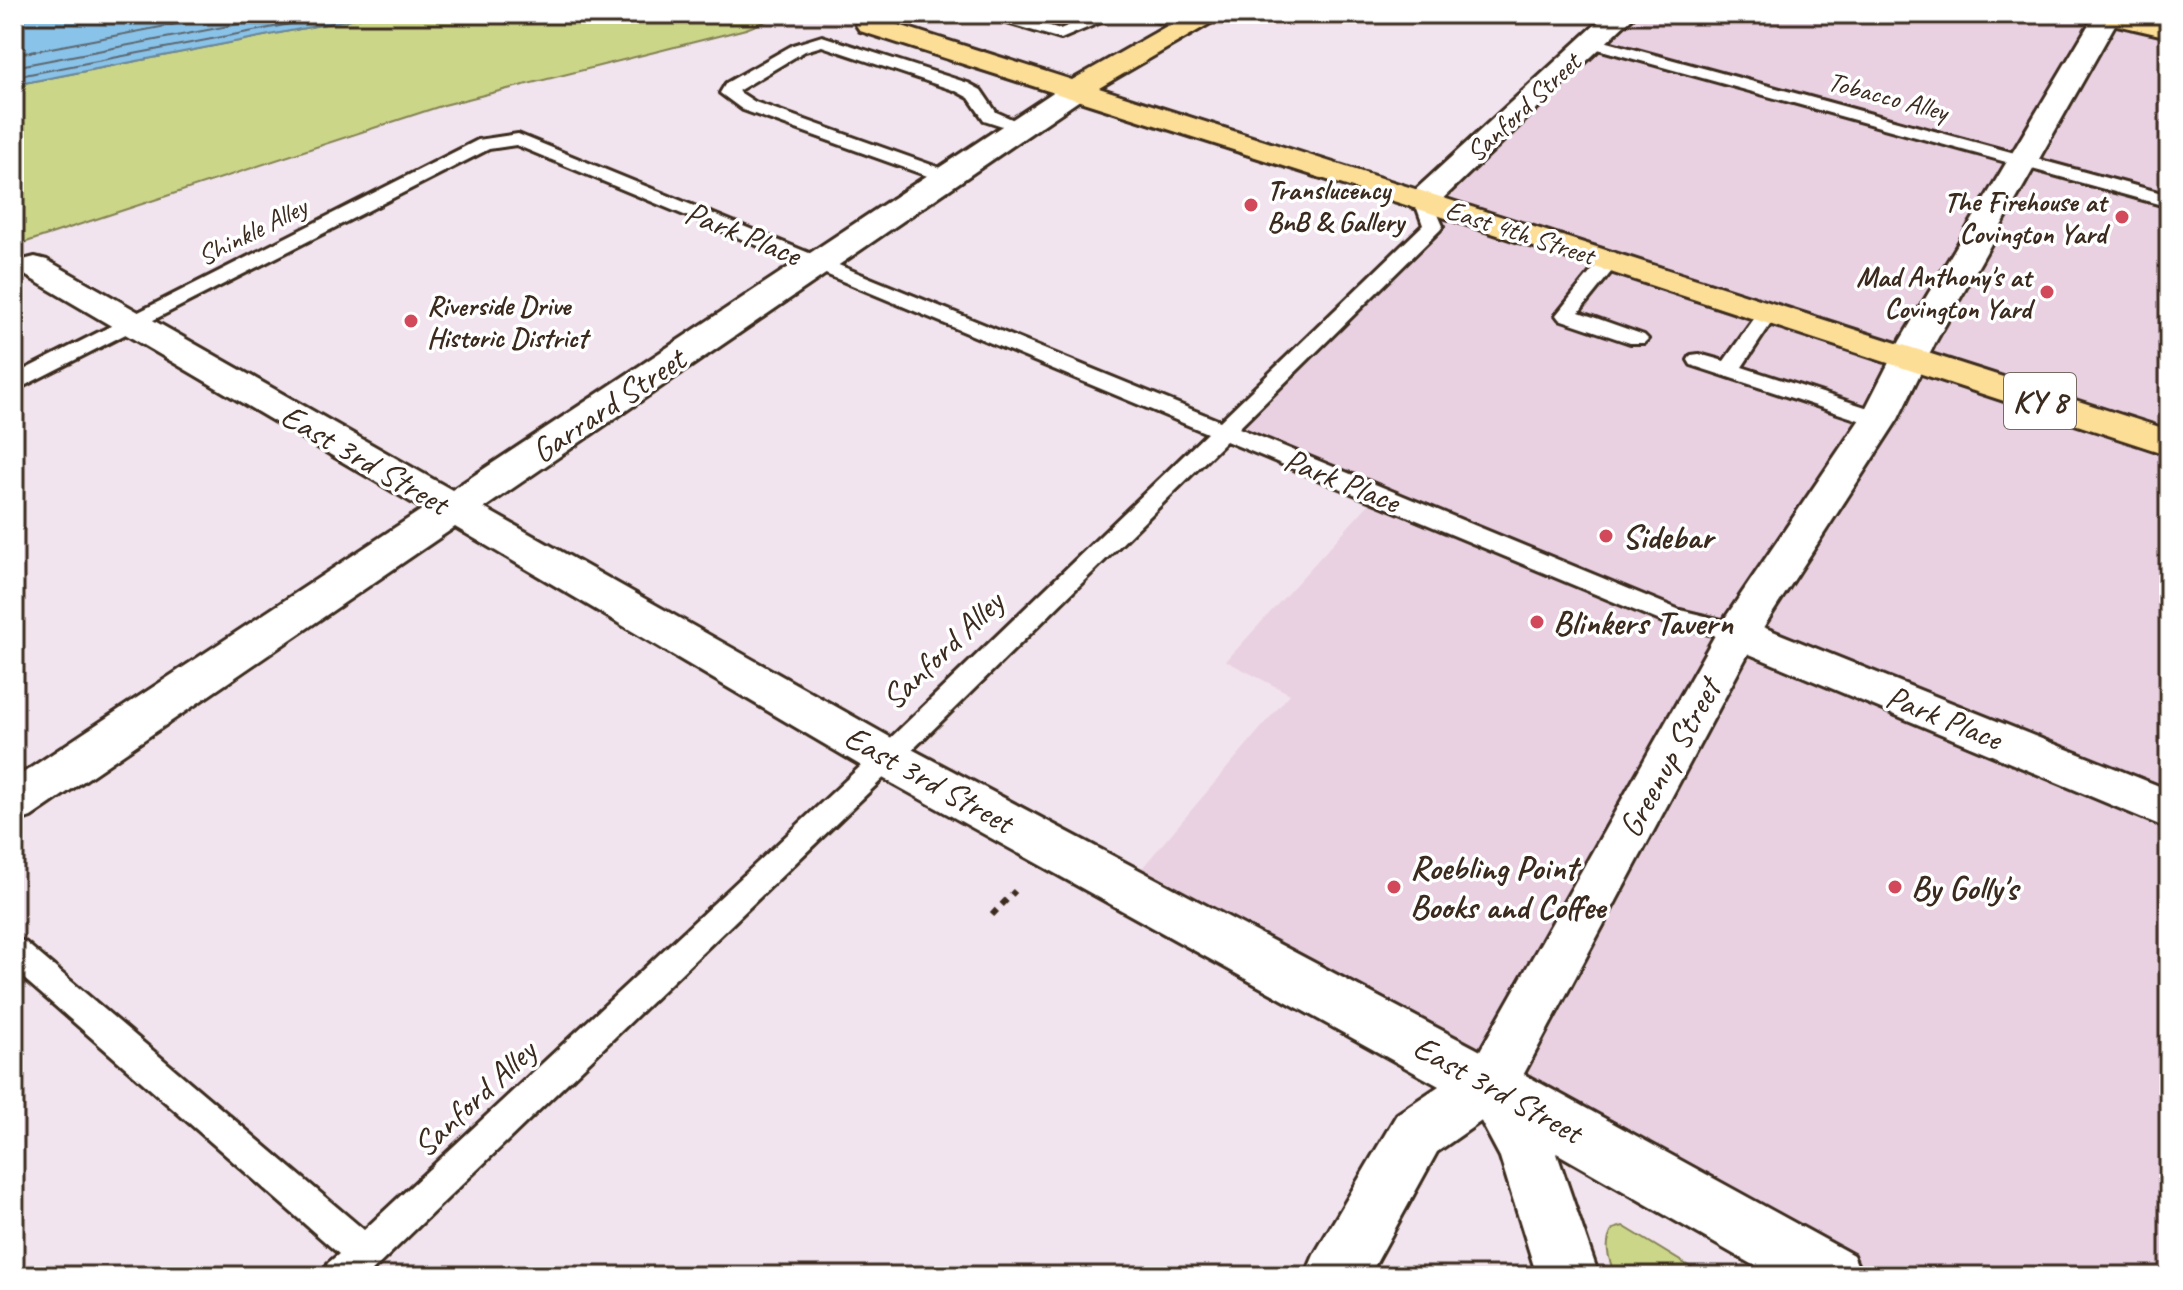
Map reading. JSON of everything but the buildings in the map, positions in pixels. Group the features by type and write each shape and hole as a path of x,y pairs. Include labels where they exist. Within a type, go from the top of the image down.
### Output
{"main road":[{"path":"2107,14 2169,29"},
{"name":"Garrard Street","path":"1077,89 1198,20"},
{"name":"East 4th Street","path":"870,25 1423,200 2169,443"}],"street":[{"name":"Sanford Street","path":"1423,200 1623,14"},
{"name":"Greenup Street","path":"1336,1276 1417,1133 1489,1084 1738,632 1879,419 2107,14"},
{"name":"Garrard Street","path":"14,804 1077,89"},
{"name":"East 3rd Street","path":"35,267 887,758 1489,1084 1831,1276"},
{"name":"Park Place","path":"1738,632 2169,810"},
{"path":"1489,1084 1526,1148 1568,1276"}],"lane":[{"path":"993,14 1061,34 1112,14"},
{"path":"1148,14 1198,20"},
{"path":"947,177 749,106 729,93 732,87 799,48 822,41 962,87 975,94 990,116 1021,127"},
{"name":"Tobacco Alley","path":"1593,43 2169,201"},
{"name":"Park Place","path":"518,139 1674,617 1738,632"},
{"name":"Shinkle Alley","path":"14,384 484,144 518,139"},
{"name":"Sanford Alley","path":"341,1276 887,758 1433,226 1423,200"},
{"path":"1610,261 1566,315 1637,339"},
{"path":"1729,370 1768,313"},
{"path":"1699,360 1879,419"},
{"path":"14,951 365,1253"}],"path":[{"path":"992,915 1015,891"}],"shaded area":[{"path":"1623,14 2104,14 2169,29 2169,1276 1831,1276 1126,887 1290,694 1226,661 1377,495 1221,430 1433,226 1423,200"}],"green space":[{"path":"377,14 784,14 746,29 444,105 14,246 14,85"},
{"path":"1623,1226 1705,1276 1615,1276 1608,1241 1613,1229"}],"water":[{"path":"14,14 377,14 14,85"}],"place":[{"name":"Translucency BnB & Gallery","path":"1251,205"},
{"name":"The Firehouse at Covington Yard","path":"2122,217"},
{"name":"Mad Anthony's at Covington Yard","path":"2047,292"},
{"name":"Riverside Drive Historic District","path":"411,321"},
{"name":"Sidebar","path":"1606,536"},
{"name":"Blinkers Tavern","path":"1537,622"},
{"name":"Roebling Point Books and Coffee","path":"1394,887"},
{"name":"By Golly's","path":"1895,887"}]}
